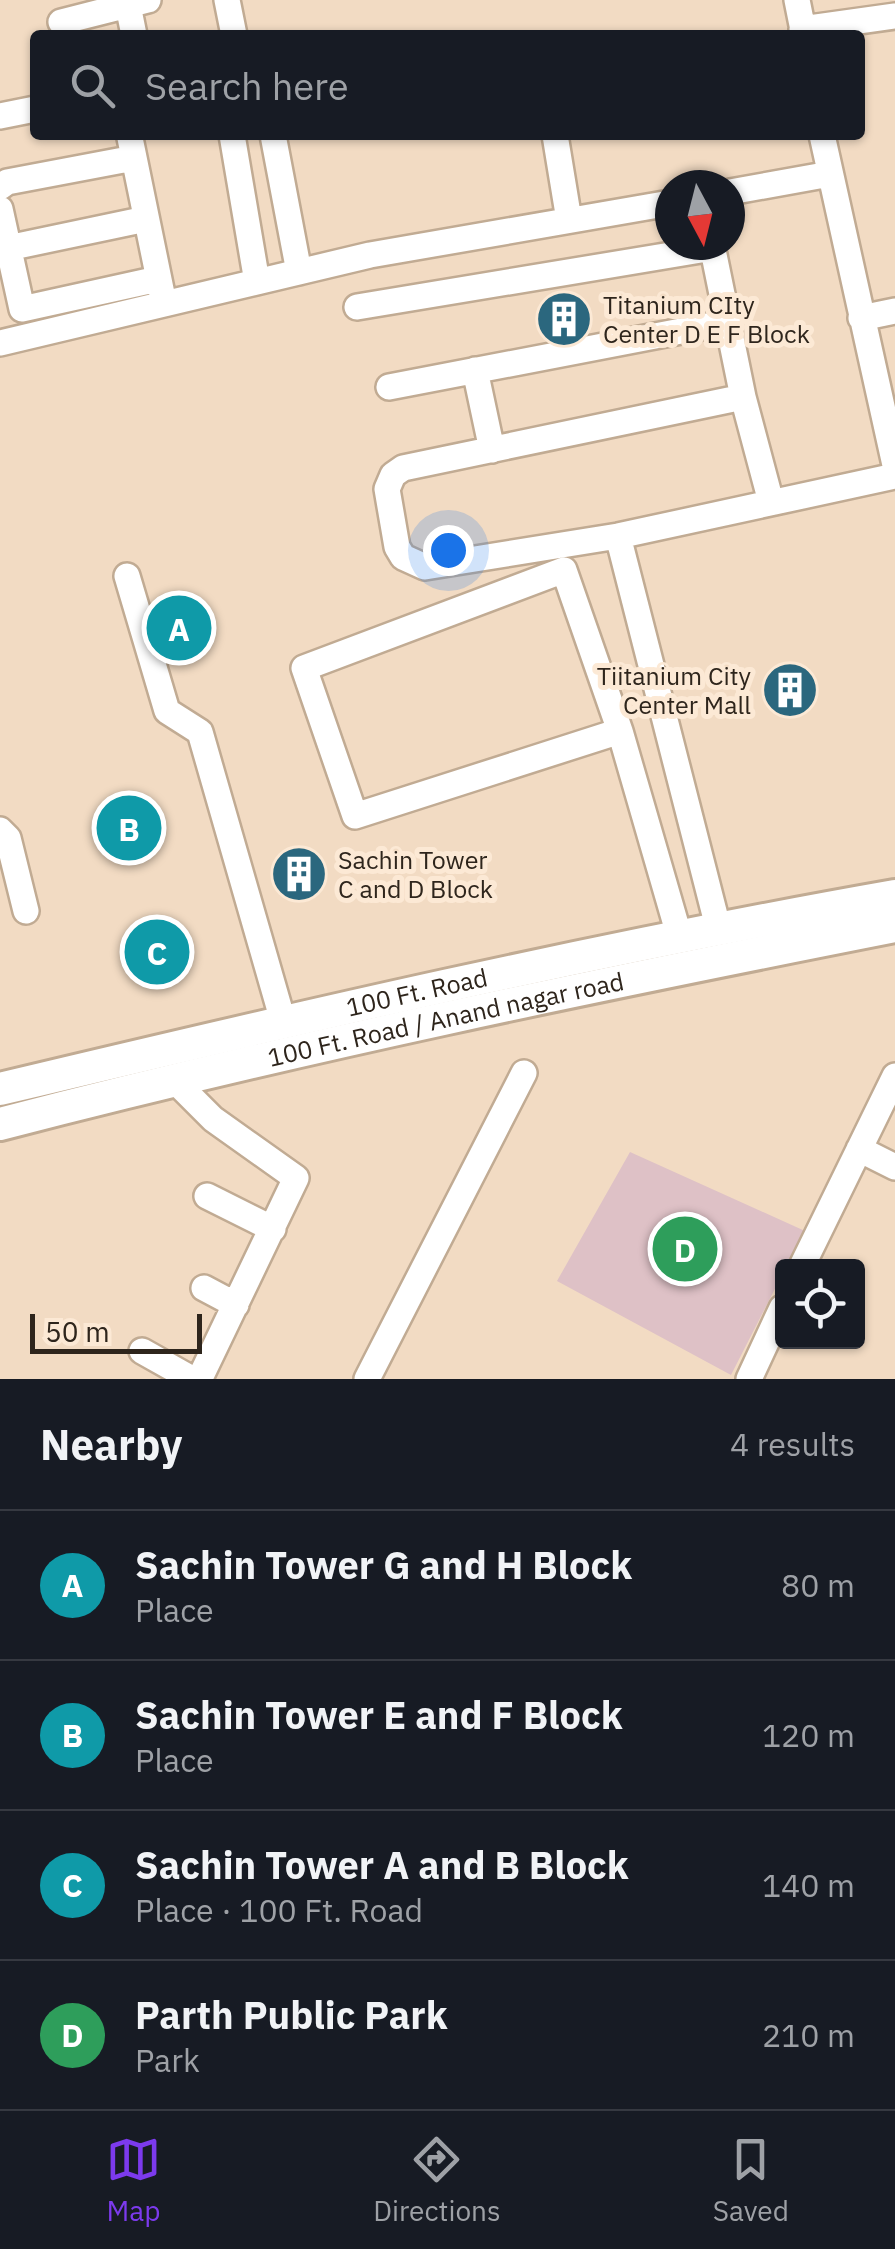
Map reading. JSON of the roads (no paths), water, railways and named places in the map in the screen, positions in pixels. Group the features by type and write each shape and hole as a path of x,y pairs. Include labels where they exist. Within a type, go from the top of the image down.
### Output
{"main road":[{"name":"100 Ft. Road","path":"0,1089 283,1021 679,934 895,896"},
{"name":"100 Ft. Road / Anand nagar road","path":"0,1124 173,1079 539,996 895,926"}],"street":[{"path":"227,0 233,30"},
{"path":"797,0 803,30"},
{"path":"61,19 134,1 134,30"},
{"path":"814,30 895,16"},
{"path":"0,116 30,109"},
{"path":"233,140 257,282"},
{"path":"273,140 298,272"},
{"path":"555,140 569,220"},
{"path":"823,140 895,465"},
{"path":"0,187 132,148 161,291"},
{"path":"745,189 830,174"},
{"path":"0,208 19,304 26,310 257,282 370,255 655,206"},
{"path":"8,248 146,219"},
{"path":"356,307 655,256"},
{"path":"715,260 771,502"},
{"path":"0,343 161,291"},
{"path":"861,318 895,310"},
{"path":"389,387 728,322"},
{"path":"475,370 492,450"},
{"path":"744,397 404,468 393,474 388,490 397,547 403,558 426,567 618,536 895,476"},
{"path":"618,536 718,928"},
{"path":"620,731 355,816 304,668 564,570 620,731 679,934"},
{"path":"127,576 166,711 200,732 283,1021"},
{"path":"0,830 8,838 26,911"},
{"path":"368,1379 524,1073"},
{"path":"805,1259 895,1076"},
{"path":"142,1351 190,1379 201,1376 296,1178 213,1119 173,1079"},
{"path":"858,1149 895,1167"},
{"path":"208,1196 272,1228"},
{"path":"204,1288 236,1306"},
{"path":"748,1379 775,1323"}],"place":[{"name":"Titanium CIty Center D E F Block","path":"564,319"},
{"name":"Sachin Tower G and H Block","path":"179,628"},
{"name":"Tiitanium City Center Mall","path":"790,690"},
{"name":"Sachin Tower E and F Block","path":"129,828"},
{"name":"Sachin Tower C and D Block","path":"299,874"},
{"name":"Sachin Tower A and B Block","path":"157,952"},
{"name":"Parth Public Park","path":"685,1249"}]}
